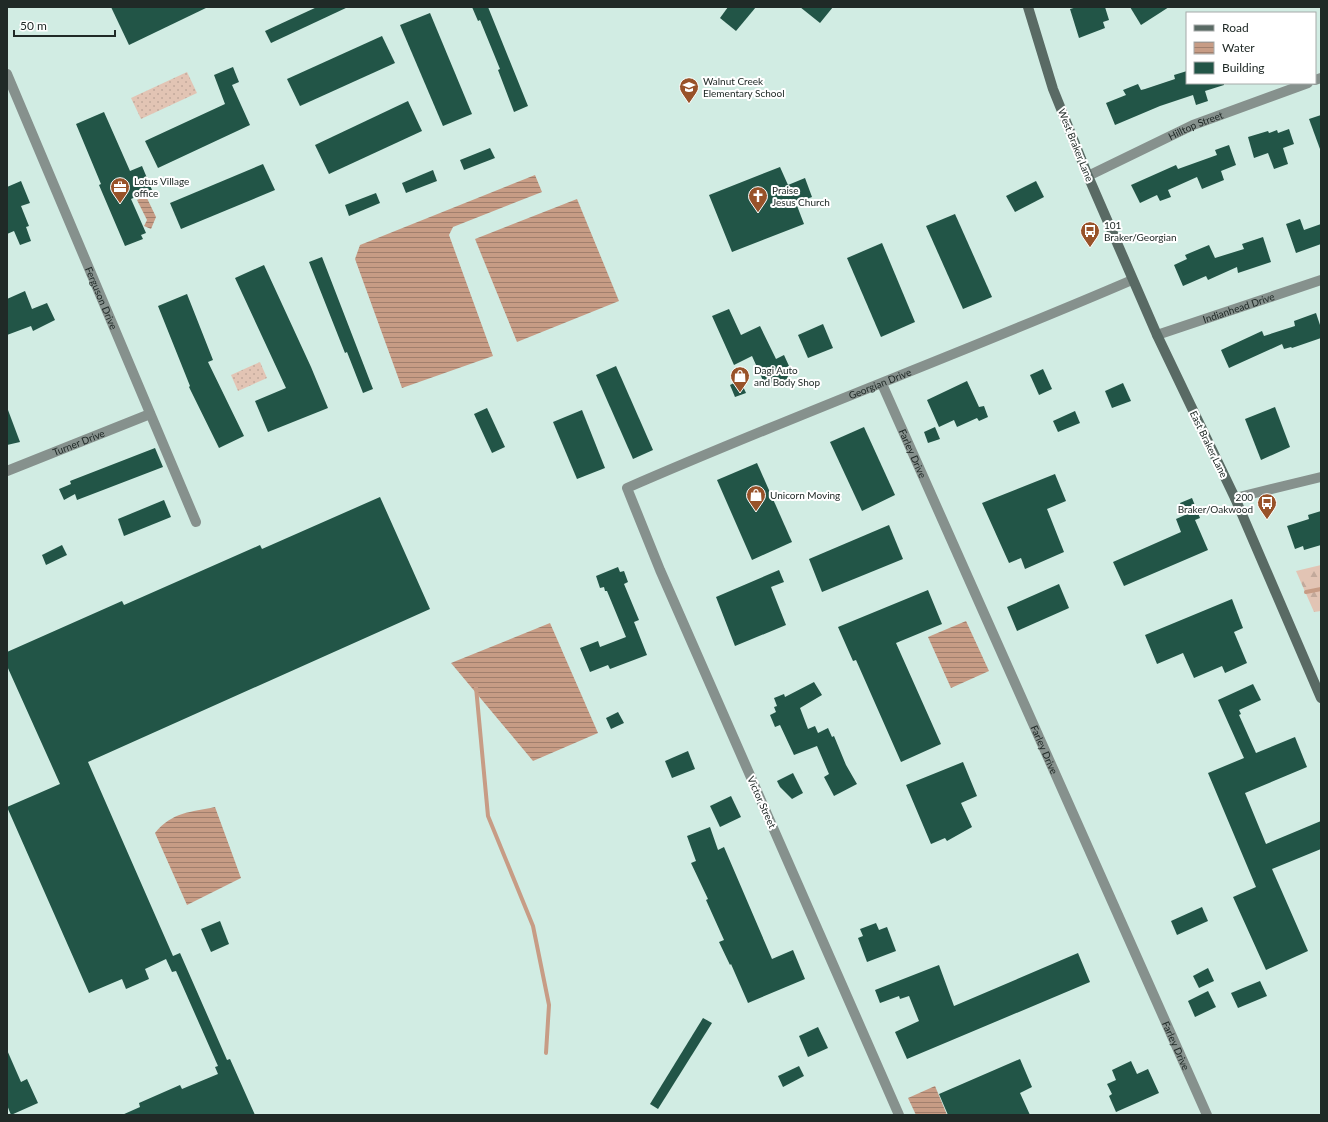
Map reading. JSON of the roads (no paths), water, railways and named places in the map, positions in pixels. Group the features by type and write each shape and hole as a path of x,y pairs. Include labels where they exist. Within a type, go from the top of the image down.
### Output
{"main road":[{"name":"West Braker Lane","path":"1028,7 1053,89 1132,280"},
{"name":"East Braker Lane","path":"1132,280 1235,498 1321,698"}],"street":[{"name":"Ferguson Drive","path":"7,74 196,522"},
{"name":"Hilltop Street","path":"1088,176 1193,125 1305,84"},
{"name":"Georgian Drive","path":"627,488 728,444 882,384 1132,280"},
{"name":"Indianhead Drive","path":"1157,335 1321,280"},
{"name":"Farley Drive","path":"882,384 1207,1115"},
{"name":"Turner Drive","path":"7,471 150,414"},
{"path":"1235,498 1321,477"},
{"name":"Victor Street","path":"627,488 664,577 899,1115"}],"water":[{"path":"535,175 542,192 453,227 449,235 493,356 402,388 355,259 360,245"},
{"path":"146,196 156,217 151,229 144,226 147,220 137,200"},
{"path":"577,199 619,301 517,342 475,239"},
{"path":"966,621 989,671 951,688 928,637"},
{"path":"550,623 598,733 533,761 451,663"},
{"path":"215,807 241,878 187,905 155,833 161,826 175,817 190,812"},
{"path":"935,1086 947,1115 916,1115 908,1098"}],"waterway":[{"path":"1306,592 1321,589"},
{"path":"476,687 488,816 533,926 549,1005 546,1053"}],"place":[{"name":"Walnut Creek Elementary School","path":"689,104"},
{"name":"Lotus Village office","path":"120,204"},
{"name":"Praise Jesus Church","path":"758,213"},
{"name":"101 Braker/Georgian","path":"1090,248"},
{"name":"Dagi Auto and Body Shop","path":"740,393"},
{"name":"Unicorn Moving","path":"756,512"},
{"name":"200 Braker/Oakwood","path":"1267,520"}]}
